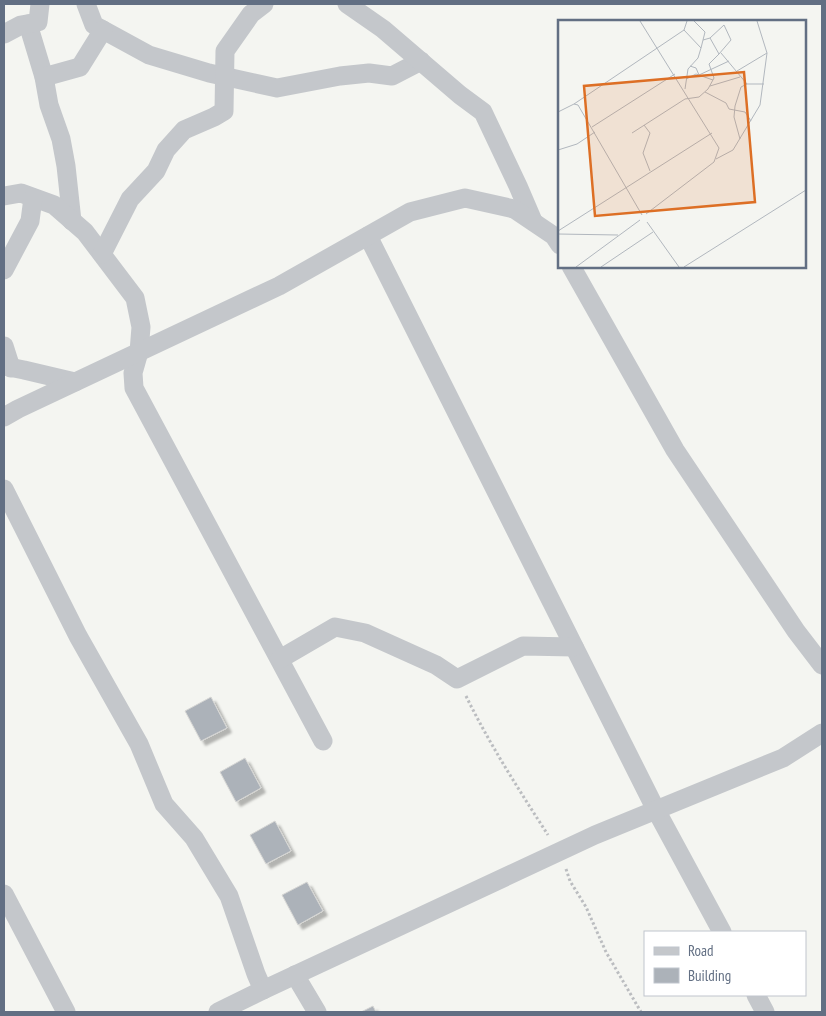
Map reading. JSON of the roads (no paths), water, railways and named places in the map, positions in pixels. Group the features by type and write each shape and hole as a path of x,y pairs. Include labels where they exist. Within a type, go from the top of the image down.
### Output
{"street":[{"path":"4,34 22,25 38,22 40,4"},
{"path":"86,4 94,25 149,55 224,77 277,88 340,76 369,73 392,76 421,61"},
{"path":"102,254 130,199 156,171 166,150 184,130 224,111 225,51 251,14 264,4"},
{"path":"347,4 383,29 483,112 533,221"},
{"path":"28,24 44,77 49,105 61,139 72,221"},
{"path":"44,77 80,67 103,30"},
{"path":"4,196 21,193 54,205 85,232 135,298 141,327 139,352 133,373 134,388 323,741"},
{"path":"4,270 30,221 33,198"},
{"path":"4,417 279,286 410,212 465,198 514,209 554,236 558,243"},
{"path":"368,236 656,810 721,931"},
{"path":"573,268 675,450 796,630 822,665"},
{"path":"4,346 8,367 75,382"},
{"path":"4,489 78,636 139,744 164,804 194,838 230,896 263,990"},
{"path":"280,659 335,627 365,633 436,665 457,679 523,646 574,647"},
{"path":"218,1012 595,835 783,758 822,733"},
{"path":"4,894 66,1012"},
{"path":"295,975 317,1012"},
{"path":"757,996 765,1012"}]}
